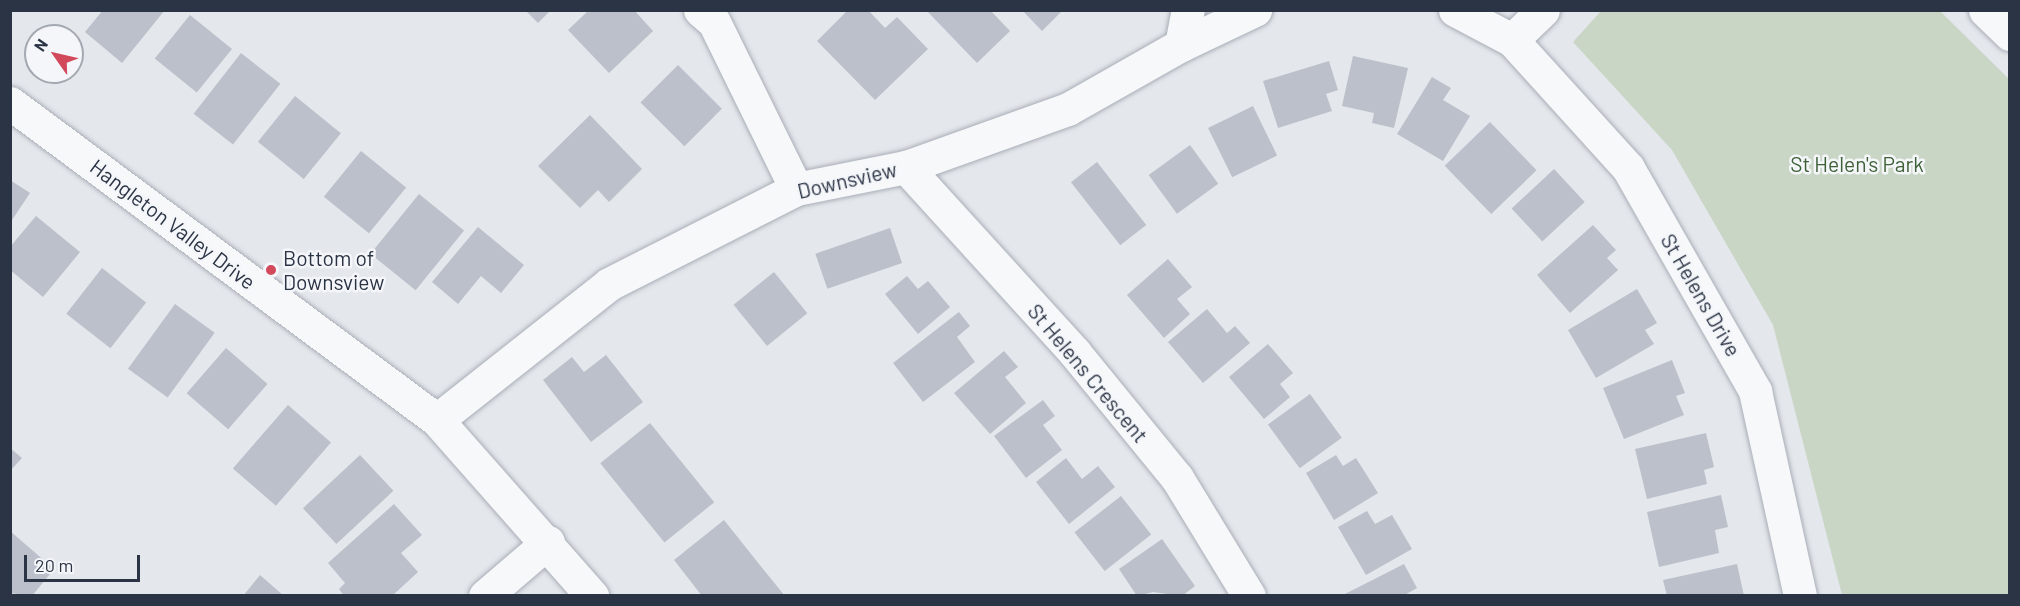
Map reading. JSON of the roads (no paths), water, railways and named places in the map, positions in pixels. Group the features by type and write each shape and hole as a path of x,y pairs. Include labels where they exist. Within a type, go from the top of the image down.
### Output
{"street":[{"path":"700,10 714,22 796,189"},
{"path":"1181,45 1188,10"},
{"name":"Downsview","path":"437,420 609,284 796,189 906,167 1068,109 1181,45 1255,10"},
{"path":"1455,10 1512,40 1543,10"},
{"path":"1985,10 2010,34"},
{"name":"St Helens Drive","path":"1512,40 1628,168 1755,391 1800,596"},
{"name":"Hangleton Valley Drive","path":"10,103 437,420 548,542 592,596"},
{"name":"St Helens Crescent","path":"906,167 1075,353 1177,478 1249,596"},
{"path":"485,596 548,542"}],"place":[{"name":"Bottom of Downsview","path":"271,270"}],"park label":[{"name":"St Helen's Park","path":"1857,164"}]}
